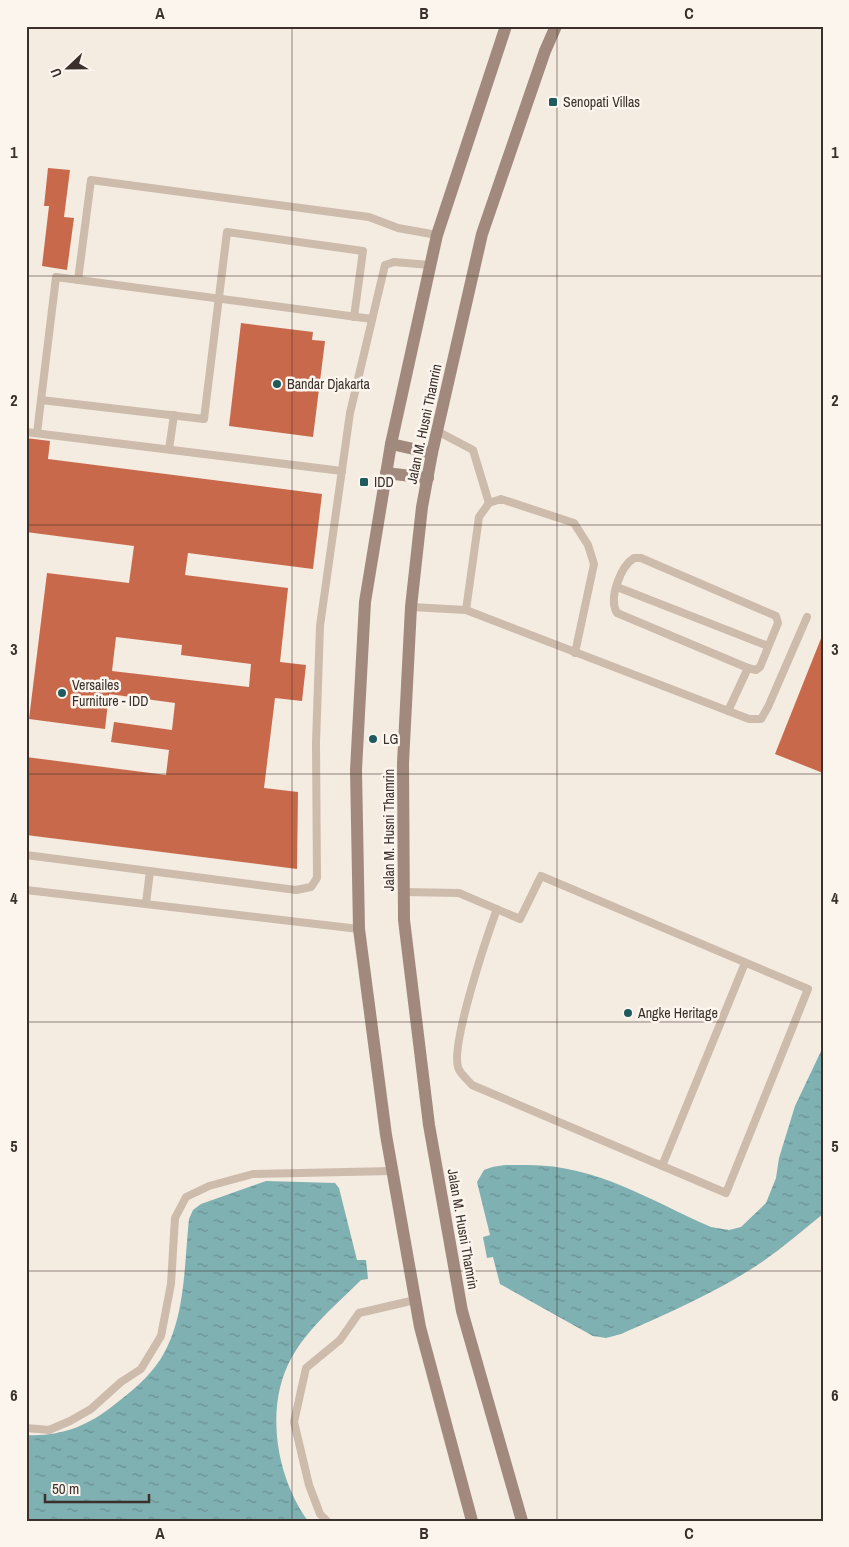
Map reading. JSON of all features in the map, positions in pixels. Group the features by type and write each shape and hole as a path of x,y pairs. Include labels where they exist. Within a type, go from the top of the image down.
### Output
{"main road":[{"name":"Jalan M. Husni Thamrin","path":"472,1521 420,1328 392,1171 359,929 356,770 365,602 386,473 437,235 506,26"},
{"name":"Jalan M. Husni Thamrin","path":"522,1521 462,1311 429,1125 404,920 404,763 411,607 422,507 432,453 482,234 545,51 556,26"},
{"path":"392,444 432,453"},
{"path":"386,473 428,478"}],"lane":[{"path":"78,280 91,180 369,217 398,228 437,235"},
{"path":"41,400 204,419 227,232 363,251 354,317"},
{"path":"26,855 296,890 310,886 318,878 316,743 320,626 350,413 385,265 394,262 430,264"},
{"path":"38,433 56,277 372,319"},
{"path":"169,449 174,416"},
{"path":"26,432 342,471"},
{"path":"437,432 473,450 489,503"},
{"path":"466,610 479,517 489,503 501,499 574,523 588,545 594,564 575,653"},
{"path":"634,558 641,558 771,612 776,616 778,623 760,667 756,670 617,613 613,601 617,587 628,562 634,558"},
{"path":"617,587 768,646"},
{"path":"411,607 466,610 749,719 761,719 768,707 807,618"},
{"path":"728,711 748,668"},
{"path":"146,904 150,871"},
{"path":"404,892 459,893 497,909 520,919 541,876 808,989 726,1194 472,1085 458,1067 457,1043 486,938 497,909"},
{"path":"26,890 359,929"},
{"path":"662,1166 745,963"},
{"path":"26,1428 49,1430 70,1421 91,1409 121,1382 141,1369 161,1336 171,1284 175,1218 186,1197 209,1186 253,1174 392,1171"},
{"path":"327,1521 320,1514 309,1485 294,1422 306,1368 340,1340 359,1313 416,1300"}],"water":[{"path":"823,1047 823,1214 774,1254 740,1276 673,1311 621,1334 606,1338 593,1336 500,1284 493,1257 487,1258 483,1237 490,1235 477,1182 484,1170 499,1166 515,1165 551,1166 575,1170 643,1195 711,1227 729,1230 741,1227 766,1203 776,1178 779,1158 795,1106"},
{"path":"266,1181 335,1183 339,1188 357,1260 366,1260 368,1279 361,1280 324,1316 299,1346 283,1376 278,1397 276,1419 281,1463 288,1484 308,1521 26,1521 26,1435 62,1432 84,1424 104,1412 145,1379 160,1360 175,1328 182,1292 189,1219 193,1210 201,1204"}],"building":[{"path":"48,168 70,170 64,217 74,218 67,270 42,266 49,206 44,206"},
{"name":"Bandar Djakarta","path":"241,323 313,332 312,340 325,341 313,437 229,426"},
{"path":"26,438 50,441 48,459 322,494 313,569 188,553 185,575 288,588 280,662 306,665 302,701 275,698 264,788 298,792 297,869 26,835 26,757 166,775 169,750 111,742 114,722 172,730 175,703 109,694 105,729 29,719 47,573 129,583 134,546 26,532","holes":["116,637 182,645 181,655 251,664 249,687 112,671"]},
{"path":"823,636 823,773 775,754"}],"place":[{"name":"Senopati Villas","path":"553,102"},
{"name":"Bandar Djakarta","path":"277,384"},
{"name":"IDD","path":"364,482"},
{"name":"Versailes Furniture - IDD","path":"62,693"},
{"name":"LG","path":"373,739"},
{"name":"Angke Heritage","path":"628,1013"}]}
